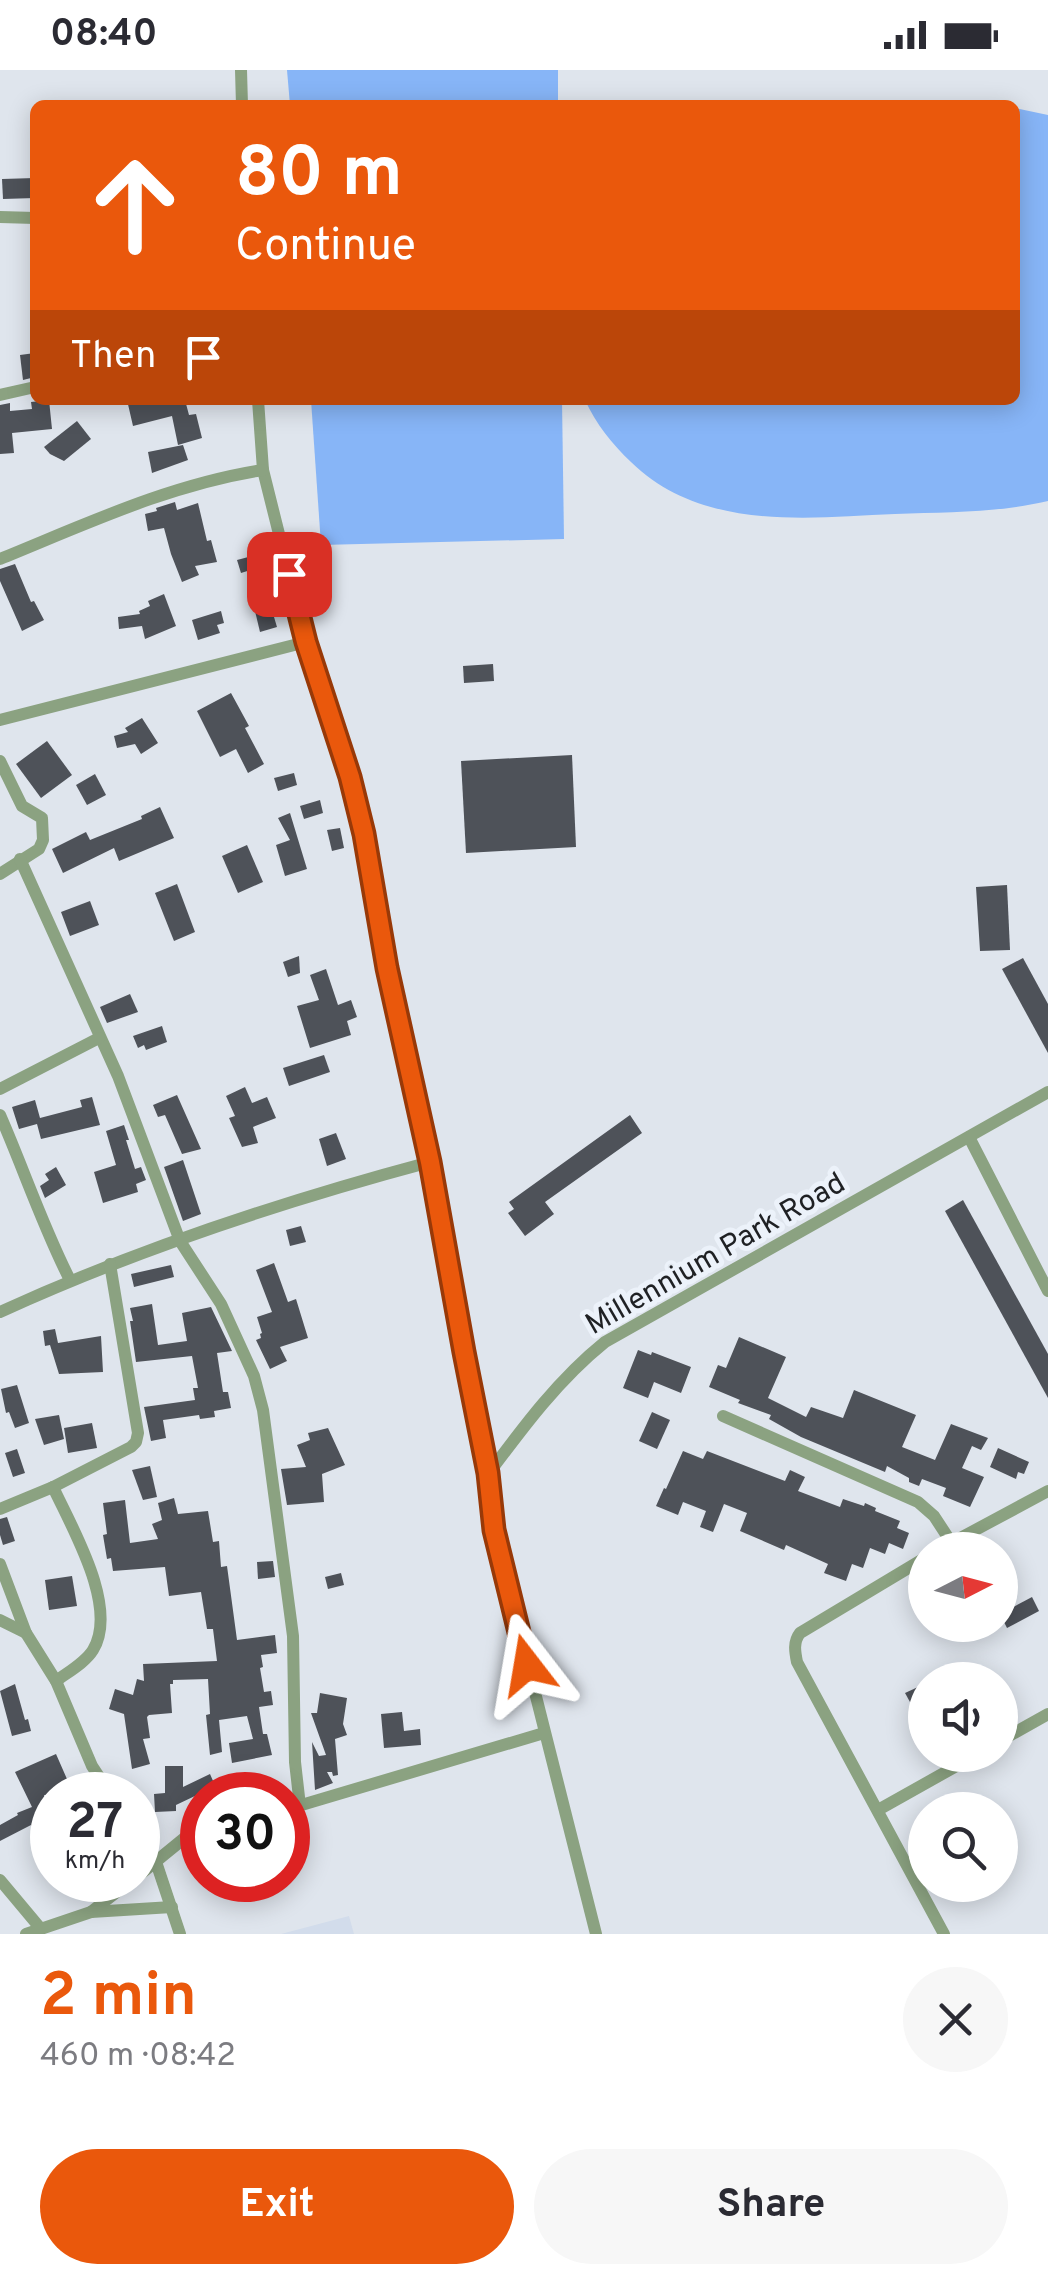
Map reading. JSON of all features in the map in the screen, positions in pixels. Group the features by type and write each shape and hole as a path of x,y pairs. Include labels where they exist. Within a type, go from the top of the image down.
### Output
{"street":[{"path":"241,70 242,100"},
{"path":"0,217 30,218"},
{"path":"0,394 30,388"},
{"path":"258,405 263,470 306,642 350,777 364,834 387,968 430,1162 488,1473 494,1530 596,1934"},
{"path":"0,559 142,501 225,476 263,470"},
{"path":"0,720 306,642"},
{"path":"0,761 22,806 42,818 39,849 0,874"},
{"path":"20,859 124,1092 180,1241 221,1304 254,1376 264,1410 293,1636 295,1772"},
{"path":"0,1089 99,1038"},
{"name":"Millennium Park Road","path":"488,1473 561,1383 605,1342 1048,1092"},
{"path":"0,1115 46,1233 70,1280"},
{"path":"969,1137 1048,1291"},
{"path":"0,1312 110,1264 326,1190 430,1162"},
{"path":"0,1509 130,1447 137,1438 110,1264"},
{"path":"724,1416 918,1502 944,1532"},
{"path":"53,1486 96,1582 99,1612 94,1648 88,1657 56,1680"},
{"path":"970,1532 1048,1491"},
{"path":"0,1564 26,1633 56,1680 96,1772"},
{"path":"908,1568 800,1633 795,1644 797,1662 944,1934"},
{"path":"0,1620 26,1633"},
{"path":"1018,1731 1048,1714"},
{"path":"310,1802 544,1733"},
{"path":"878,1810 946,1772"},
{"path":"160,1859 180,1842"},
{"path":"160,1873 180,1934"},
{"path":"0,1880 41,1929"},
{"path":"92,1912 105,1902"},
{"path":"26,1934 92,1912 172,1907"}],"shaded area":[{"path":"287,70 558,70 558,100 290,100"},
{"path":"1020,109 1048,115 1048,501 972,511 825,517 722,510 689,500 659,484 631,462 588,405 1020,405"},
{"path":"311,405 562,405 564,539 321,545"},
{"path":"349,1916 354,1934 281,1934"}],"building":[{"path":"30,178 30,198 3,199 2,179"},
{"path":"30,354 30,378 23,380 20,355"},
{"path":"10,403 10,411 32,409 31,405 50,405 52,429 12,433 14,453 0,454 0,405"},
{"path":"128,405 186,405 189,415 196,414 202,438 178,445 172,416 133,426"},
{"path":"77,421 91,439 64,461 50,454 44,447"},
{"path":"183,445 188,460 152,473 148,452"},
{"path":"175,502 177,510 198,503 207,541 211,540 217,562 195,566 199,575 182,582 164,528 148,531 145,514"},
{"path":"256,555 260,567 241,573 237,560"},
{"path":"15,564 31,602 34,601 44,620 22,631 0,581 0,569"},
{"path":"164,594 176,626 145,639 142,626 119,629 118,617 140,614 150,606 148,601"},
{"path":"271,607 277,627 260,632 255,611"},
{"path":"221,611 224,623 217,625 220,633 198,640 192,620"},
{"path":"493,664 494,681 464,683 463,666"},
{"path":"231,693 264,764 248,773 236,749 220,757 197,711"},
{"path":"142,718 158,743 141,754 135,744 117,748 114,736 128,732 125,728"},
{"path":"47,741 72,775 41,798 16,764"},
{"path":"572,755 576,847 466,853 461,761"},
{"path":"294,773 297,785 278,791 274,778"},
{"path":"95,774 106,795 87,805 76,785"},
{"path":"320,800 323,813 304,819 300,806"},
{"path":"160,807 174,838 119,861 114,848 63,873 52,849 86,832 90,840 142,819 141,816"},
{"path":"290,813 307,869 285,876 276,845 290,840 278,818"},
{"path":"340,828 344,848 332,851 327,830"},
{"path":"247,845 263,882 238,893 222,856"},
{"path":"177,884 195,932 174,941 155,893"},
{"path":"1007,885 1010,950 980,951 976,887"},
{"path":"90,901 99,925 70,936 61,912"},
{"path":"299,956 300,973 288,977 283,962"},
{"path":"1023,958 1048,1004 1048,1053 1002,969"},
{"path":"326,969 338,1005 351,1000 357,1017 347,1021 351,1035 310,1048 297,1006 319,1000 310,975"},
{"path":"130,994 138,1012 107,1023 100,1007"},
{"path":"162,1026 167,1042 146,1050 144,1045 138,1048 133,1036"},
{"path":"324,1055 330,1072 289,1086 283,1068"},
{"path":"245,1087 252,1103 267,1097 276,1118 253,1127 258,1143 242,1147 229,1118 235,1116 226,1096"},
{"path":"177,1095 201,1149 182,1154 165,1115 158,1117 153,1105"},
{"path":"92,1097 100,1125 41,1139 37,1124 19,1129 12,1107 35,1100 40,1118 82,1107 80,1100"},
{"path":"630,1115 642,1133 545,1202 554,1214 525,1236 508,1213 514,1209 509,1202"},
{"path":"124,1125 135,1169 141,1167 146,1180 136,1184 138,1192 103,1203 94,1172 116,1165 106,1131"},
{"path":"336,1133 346,1159 327,1166 319,1139"},
{"path":"183,1160 201,1214 183,1221 164,1167"},
{"path":"56,1167 66,1185 45,1198 40,1186 49,1180 45,1174"},
{"path":"963,1200 1048,1354 1048,1398 945,1211"},
{"path":"301,1226 306,1242 290,1246 286,1230"},
{"path":"274,1263 288,1302 296,1299 308,1338 280,1347 287,1361 270,1369 256,1340 262,1333 257,1317 272,1312 256,1270"},
{"path":"171,1265 174,1277 134,1287 131,1274"},
{"path":"152,1304 158,1345 187,1341 182,1313 211,1307 232,1351 217,1353 223,1392 228,1392 231,1408 214,1411 215,1417 163,1420 166,1438 151,1441 144,1407 195,1400 193,1388 198,1388 192,1356 136,1362 130,1308"},
{"path":"55,1329 58,1343 101,1336 103,1372 59,1374 50,1345 45,1346 43,1331"},
{"path":"739,1337 786,1357 768,1398 806,1417 811,1407 843,1418 854,1390 916,1415 902,1447 935,1460 951,1424 988,1438 981,1450 972,1446 962,1468 984,1477 970,1507 943,1496 946,1488 922,1479 919,1486 887,1466 885,1472 801,1437 769,1419 771,1415 709,1387 718,1365 726,1368"},
{"path":"638,1350 691,1367 681,1393 654,1382 648,1398 623,1388"},
{"path":"17,1385 29,1423 15,1428 9,1412 6,1413 1,1389"},
{"path":"652,1412 670,1420 657,1449 639,1441"},
{"path":"59,1415 64,1439 44,1445 35,1419"},
{"path":"92,1423 97,1448 68,1453 64,1428"},
{"path":"328,1428 345,1465 322,1474 324,1502 287,1505 281,1469 306,1467 297,1445 310,1440 308,1433"},
{"path":"998,1448 1029,1462 1024,1474 1018,1472 1016,1479 990,1467"},
{"path":"17,1449 25,1473 13,1477 5,1453"},
{"path":"683,1451 703,1459 707,1451 785,1481 790,1470 805,1477 798,1491 840,1507 843,1499 864,1506 865,1503 900,1521 897,1528 908,1536 903,1549 889,1543 885,1554 870,1548 863,1568 852,1564 846,1581 824,1573 828,1564 786,1545 784,1550 740,1531 747,1513 724,1504 713,1532 700,1527 706,1511 683,1502 678,1515 656,1506"},
{"path":"150,1466 157,1497 143,1500 132,1470"},
{"path":"174,1498 178,1514 208,1511 213,1542 219,1541 221,1567 227,1566 237,1640 275,1635 277,1653 261,1655 260,1668 264,1692 271,1691 273,1705 259,1707 263,1734 267,1734 272,1755 232,1763 229,1743 253,1739 247,1716 219,1720 222,1752 210,1755 208,1679 173,1680 172,1713 147,1717 150,1738 143,1739 150,1764 132,1769 124,1714 109,1709 115,1689 133,1695 137,1679 144,1681 143,1664 217,1661 213,1629 207,1629 201,1592 169,1596 165,1567 113,1571 111,1558 107,1559 103,1503 125,1500 130,1543 158,1539 152,1524 162,1520 158,1503"},
{"path":"7,1517 15,1541 3,1545 0,1519"},
{"path":"273,1561 275,1577 258,1579 257,1562"},
{"path":"341,1573 344,1585 328,1589 325,1577"},
{"path":"72,1576 77,1606 49,1610 45,1580"},
{"path":"1032,1597 1039,1611 1018,1622 1018,1604"},
{"path":"15,1684 31,1731 12,1736 0,1691"},
{"path":"320,1693 347,1698 343,1724 347,1735 335,1739 338,1775 327,1772 333,1783 315,1790 312,1742 319,1756 326,1755 311,1713 317,1713"},
{"path":"402,1712 404,1731 420,1729 421,1745 384,1748 381,1714"},
{"path":"56,1754 64,1772 30,1772 30,1803 15,1772"},
{"path":"165,1766 183,1766 176,1811 160,1812 160,1793 165,1793"},
{"path":"30,1808 30,1826 0,1841 0,1825"}],"route":[{"path":"289,574 364,834 387,968 430,1162 488,1473 494,1530 527,1665"}]}
